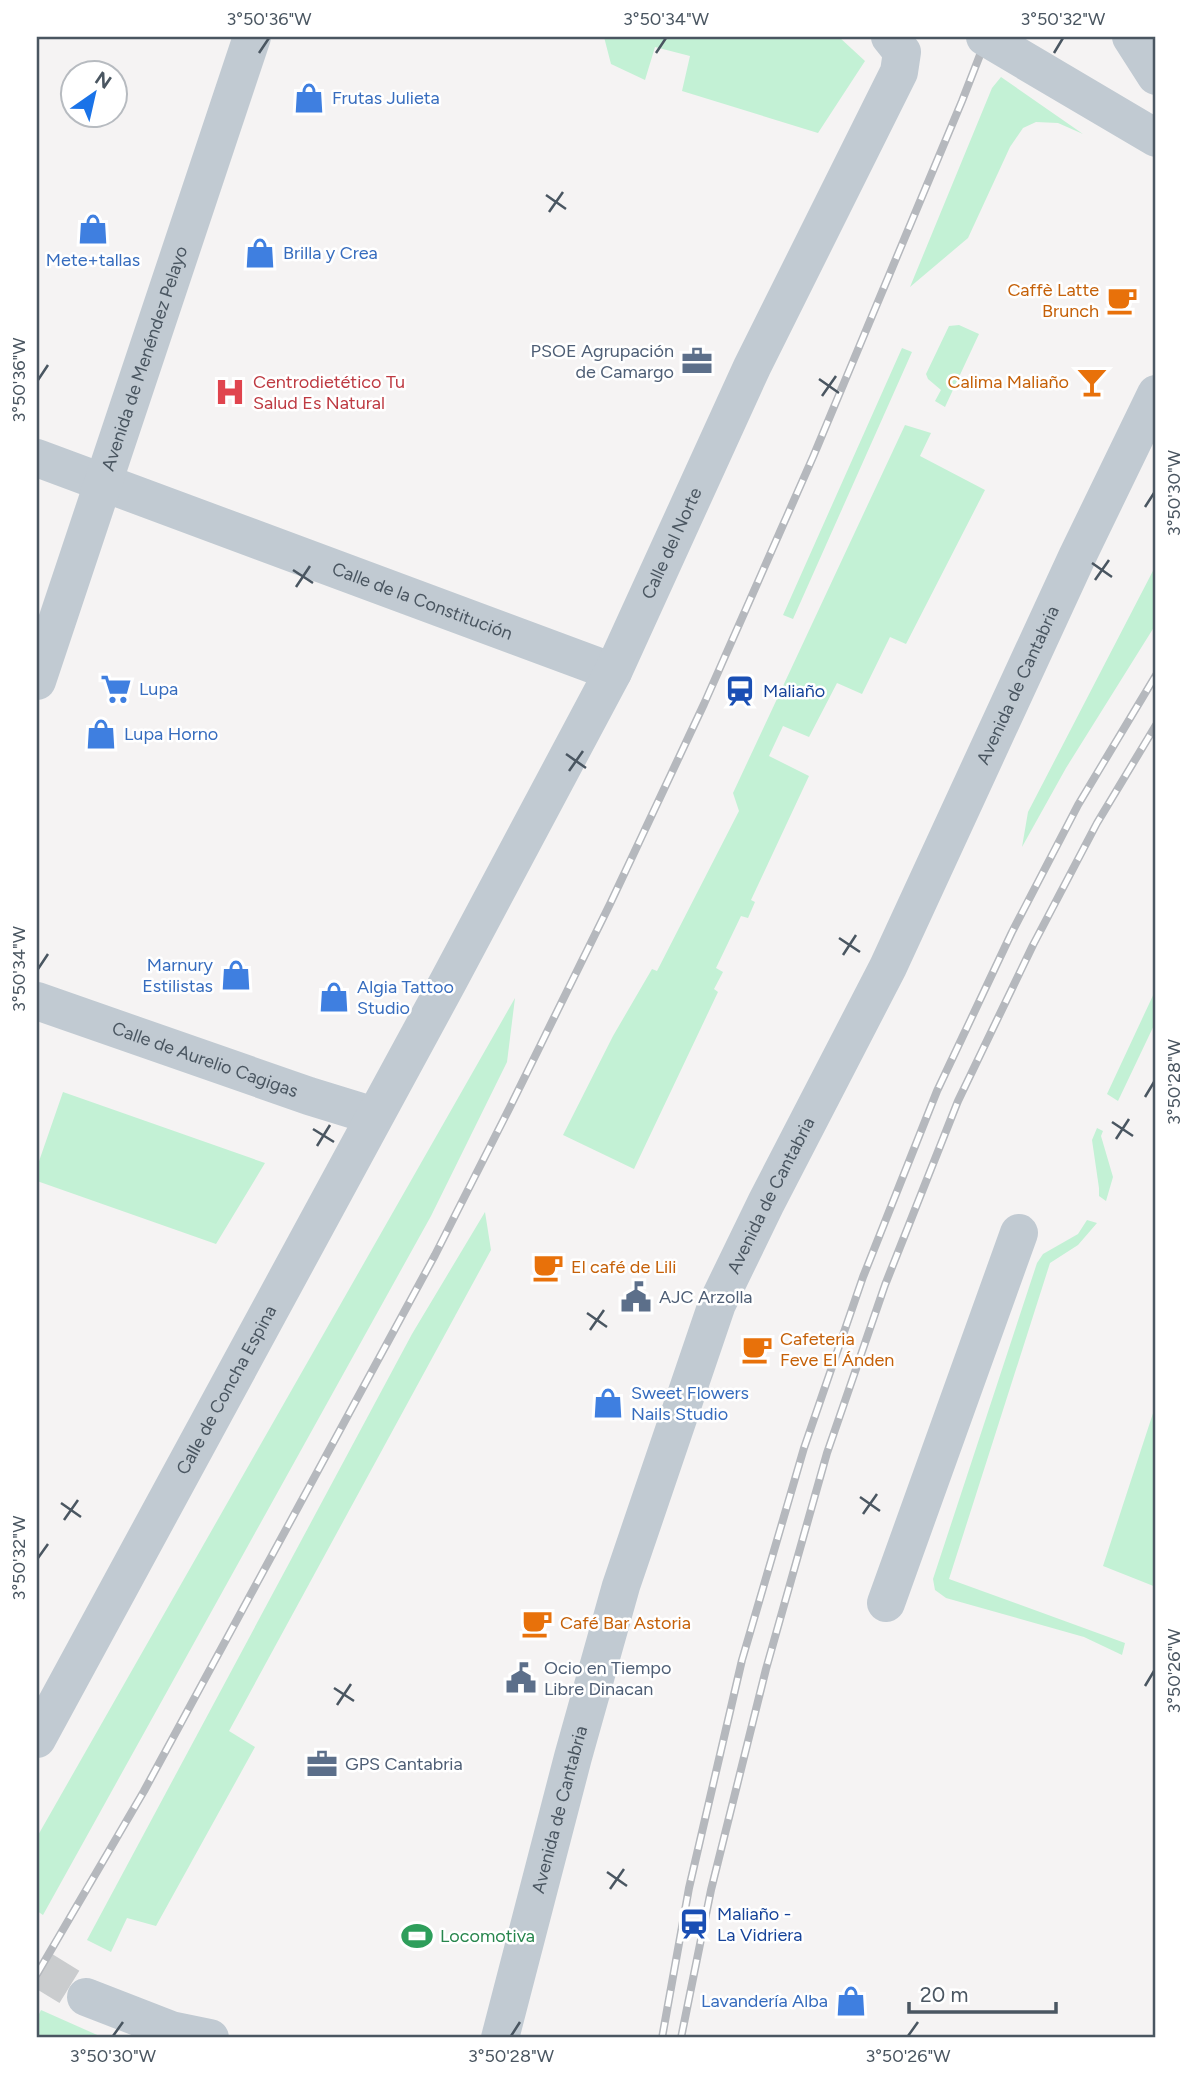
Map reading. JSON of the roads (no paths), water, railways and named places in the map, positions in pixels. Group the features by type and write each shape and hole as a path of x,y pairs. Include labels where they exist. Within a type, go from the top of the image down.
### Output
{"street":[{"name":"Avenida de Menéndez Pelayo","path":"37,681 252,37"},
{"name":"Calle del Norte","path":"415,1042 613,672 752,368 899,72 902,52 890,37"},
{"path":"985,37 1156,138"},
{"path":"1130,37 1156,76"},
{"name":"Avenida de Cantabria","path":"500,2038 573,1757 621,1586 716,1304 888,967 1071,570 1156,394"},
{"name":"Calle de la Constitución","path":"37,458 613,672"},
{"name":"Calle de Aurelio Cagigas","path":"37,1001 374,1116"},
{"name":"Calle de Concha Espina","path":"37,1739 415,1042"},
{"path":"886,1603 1019,1233"},
{"path":"86,1997 171,2030 210,2038"}],"tunnel":[{"path":"37,1967 86,1997"}],"railway":[{"path":"37,1974 144,1791 435,1255 610,904 704,704 813,457 987,37"},
{"path":"662,2038 689,1888 742,1660 804,1448 863,1277 937,1091 1012,932 1078,805 1156,675"},
{"path":"681,2038 711,1890 766,1669 827,1453 885,1285 958,1101 1033,945 1097,823 1156,725"}],"place":[{"name":"Frutas Julieta","path":"309,98"},
{"name":"Mete+tallas","path":"93,229"},
{"name":"Brilla y Crea","path":"260,253"},
{"name":"Caffè Latte Brunch","path":"1122,300"},
{"name":"PSOE Agrupación de Camargo","path":"697,361"},
{"name":"Calima Maliaño","path":"1092,382"},
{"name":"Centrodietético Tu Salud Es Natural","path":"230,392"},
{"name":"Lupa","path":"116,689"},
{"name":"Maliaño","path":"740,691"},
{"name":"Lupa Horno","path":"101,734"},
{"name":"Marnury Estilistas","path":"236,975"},
{"name":"Algia Tattoo Studio","path":"334,997"},
{"name":"El café de Lili","path":"548,1267"},
{"name":"AJC Arzolla","path":"636,1297"},
{"name":"Cafeteria Feve El Ánden","path":"757,1349"},
{"name":"Sweet Flowers Nails Studio","path":"608,1403"},
{"name":"Café Bar Astoria","path":"537,1623"},
{"name":"Ocio en Tiempo Libre Dinacan","path":"521,1678"},
{"name":"GPS Cantabria","path":"322,1764"},
{"name":"Maliaño - La Vidriera","path":"694,1924"},
{"name":"Locomotiva","path":"417,1936"},
{"name":"Lavandería Alba","path":"851,2001"}]}
